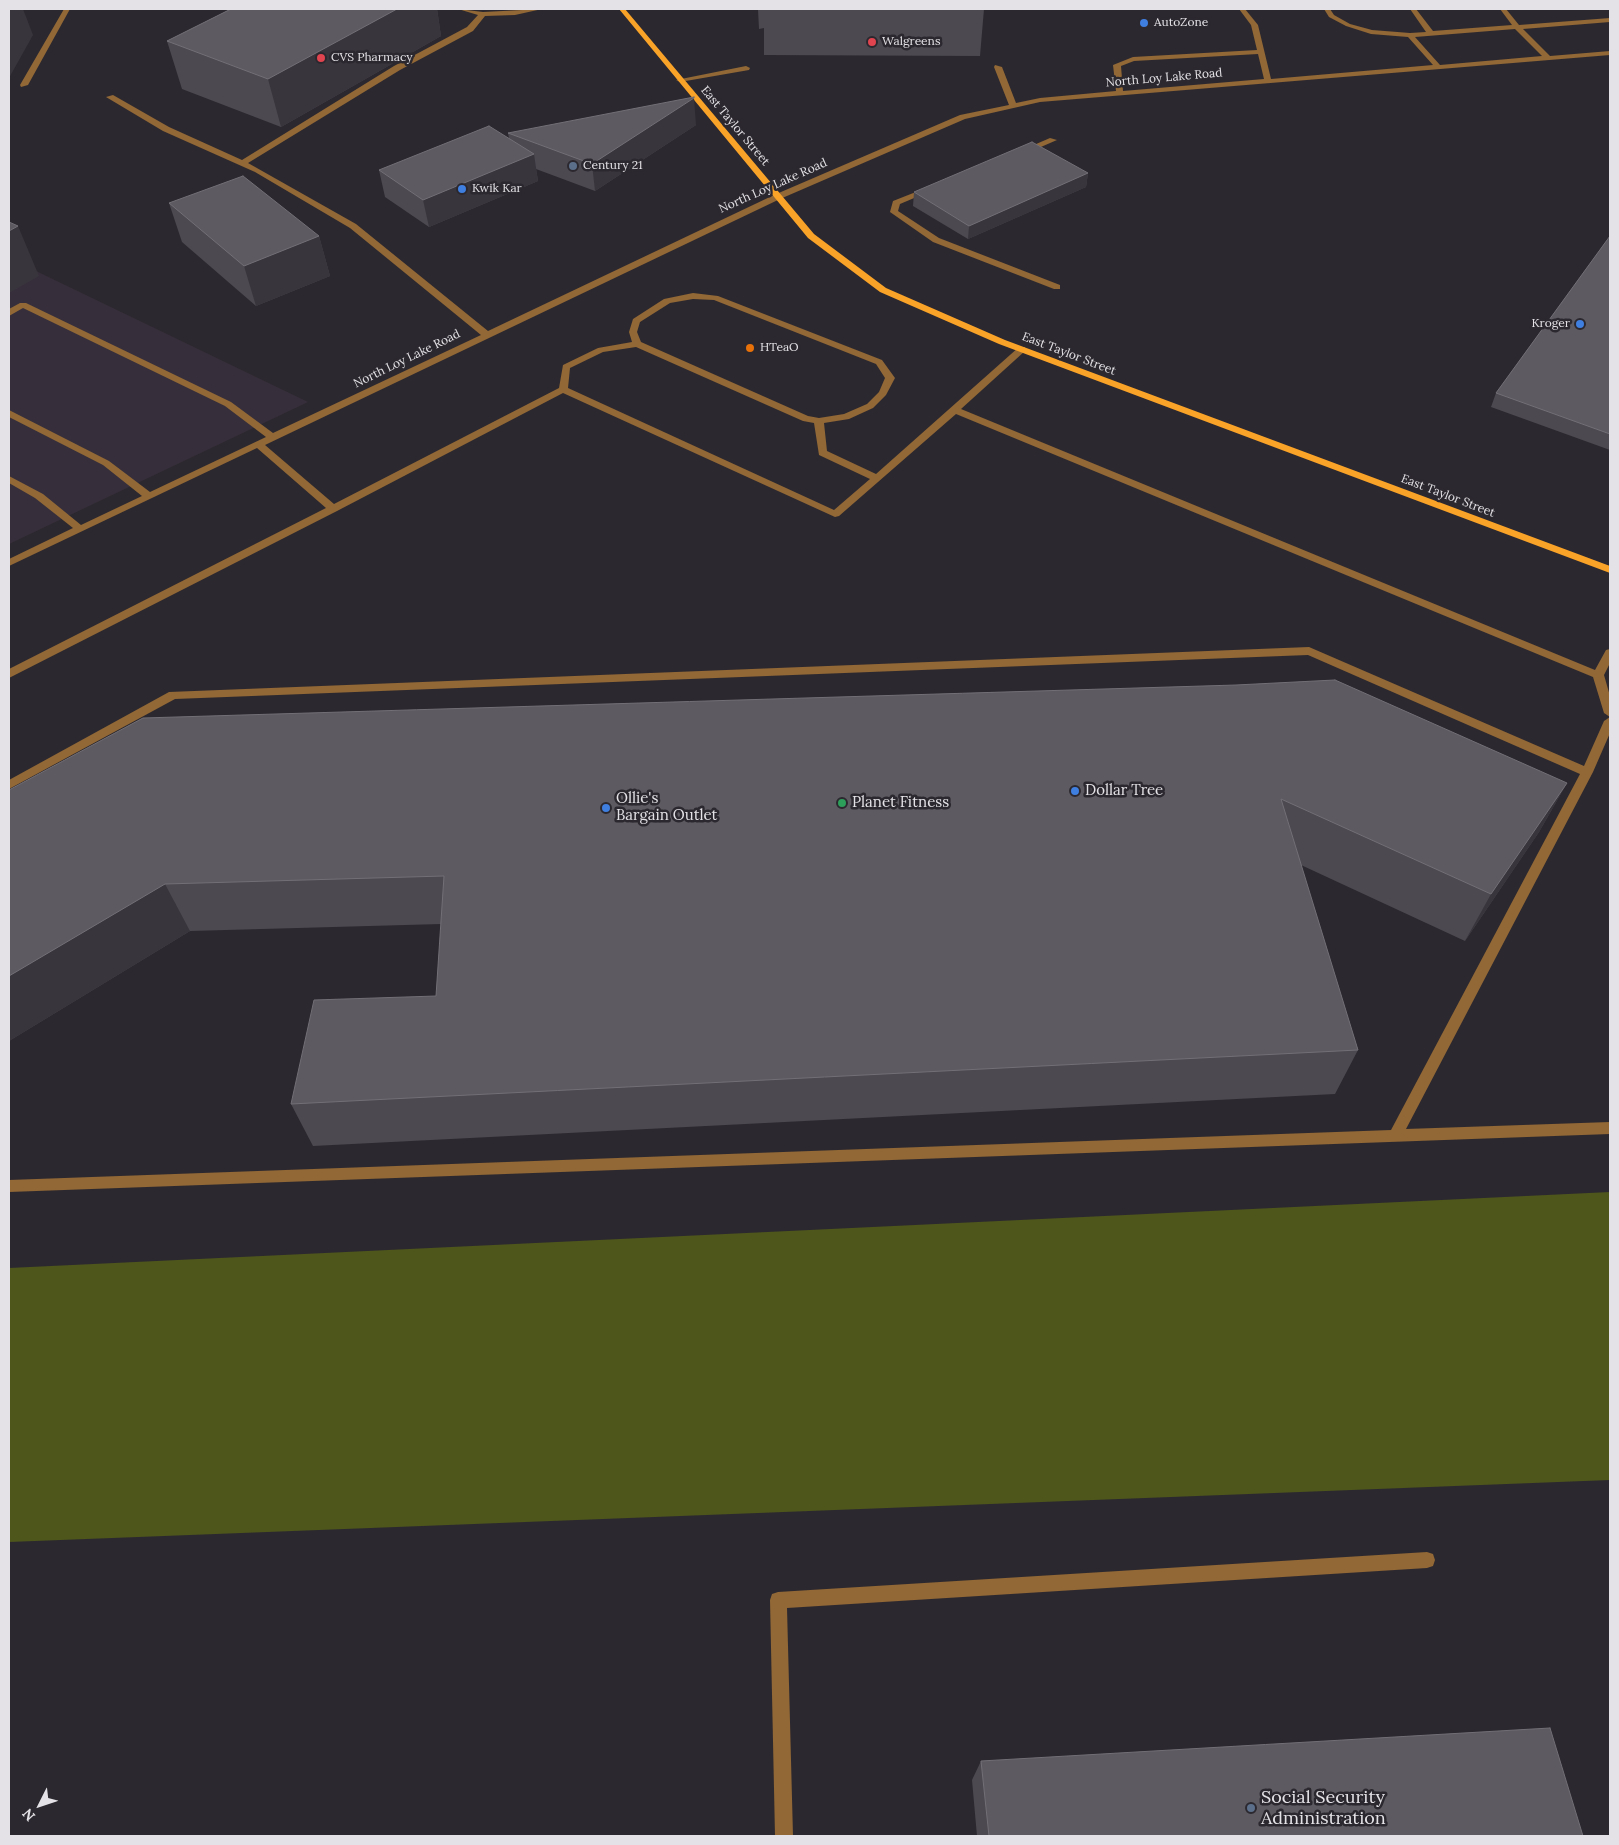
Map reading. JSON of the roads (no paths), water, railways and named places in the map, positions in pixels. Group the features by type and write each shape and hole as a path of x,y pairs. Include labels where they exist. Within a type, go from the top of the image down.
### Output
{"main road":[{"name":"East Taylor Street","path":"622,9 810,236 883,290 1022,349 1610,570"}],"street":[{"path":"24,85 67,9"},
{"path":"461,9 483,14 539,9"},
{"path":"1242,9 1254,25 1268,82"},
{"path":"1327,9 1331,16 1355,28 1371,32 1410,35 1610,20"},
{"path":"1414,9 1431,34"},
{"path":"1503,9 1517,27 1548,58"},
{"path":"242,163 397,68 470,30 483,14"},
{"path":"1410,35 1438,67"},
{"path":"1120,94 1117,65 1133,59 1261,52"},
{"name":"North Loy Lake Road","path":"9,563 777,197 963,117 1040,100 1610,53"},
{"path":"998,67 1013,106"},
{"path":"680,80 746,68"},
{"path":"110,97 166,129 242,163 353,226 488,335"},
{"path":"1016,155 1052,140"},
{"path":"933,188 896,203 894,212 936,240 1057,287"},
{"path":"563,389 566,367 601,350 637,344 806,419 819,421 846,418 870,406 883,392 890,378 878,362 715,298 692,296 667,301 636,321 633,332 637,344"},
{"path":"9,313 23,305 228,404 272,437"},
{"path":"563,389 835,514 956,410 1022,349"},
{"path":"9,674 563,389"},
{"path":"956,410 1610,680"},
{"path":"9,413 106,463 149,496"},
{"path":"819,421 822,453 877,478"},
{"path":"258,444 333,509"},
{"path":"9,480 39,496 80,529"},
{"path":"9,785 173,695 1310,651 1587,772"},
{"path":"1610,653 1598,675 1610,713"},
{"path":"1395,1136 1587,772 1610,721"},
{"path":"9,1186 1610,1128"},
{"path":"784,1836 778,1600 1427,1560"}],"place":[{"name":"AutoZone","path":"1144,23"},
{"name":"Walgreens","path":"872,42"},
{"name":"CVS Pharmacy","path":"321,58"},
{"name":"Century 21","path":"573,166"},
{"name":"Kwik Kar","path":"462,189"},
{"name":"Kroger","path":"1580,324"},
{"name":"HTeaO","path":"750,348"},
{"name":"Dollar Tree","path":"1075,791"},
{"name":"Planet Fitness","path":"842,803"},
{"name":"Ollie's Bargain Outlet","path":"606,808"},
{"name":"Social Security Administration","path":"1251,1808"}]}
